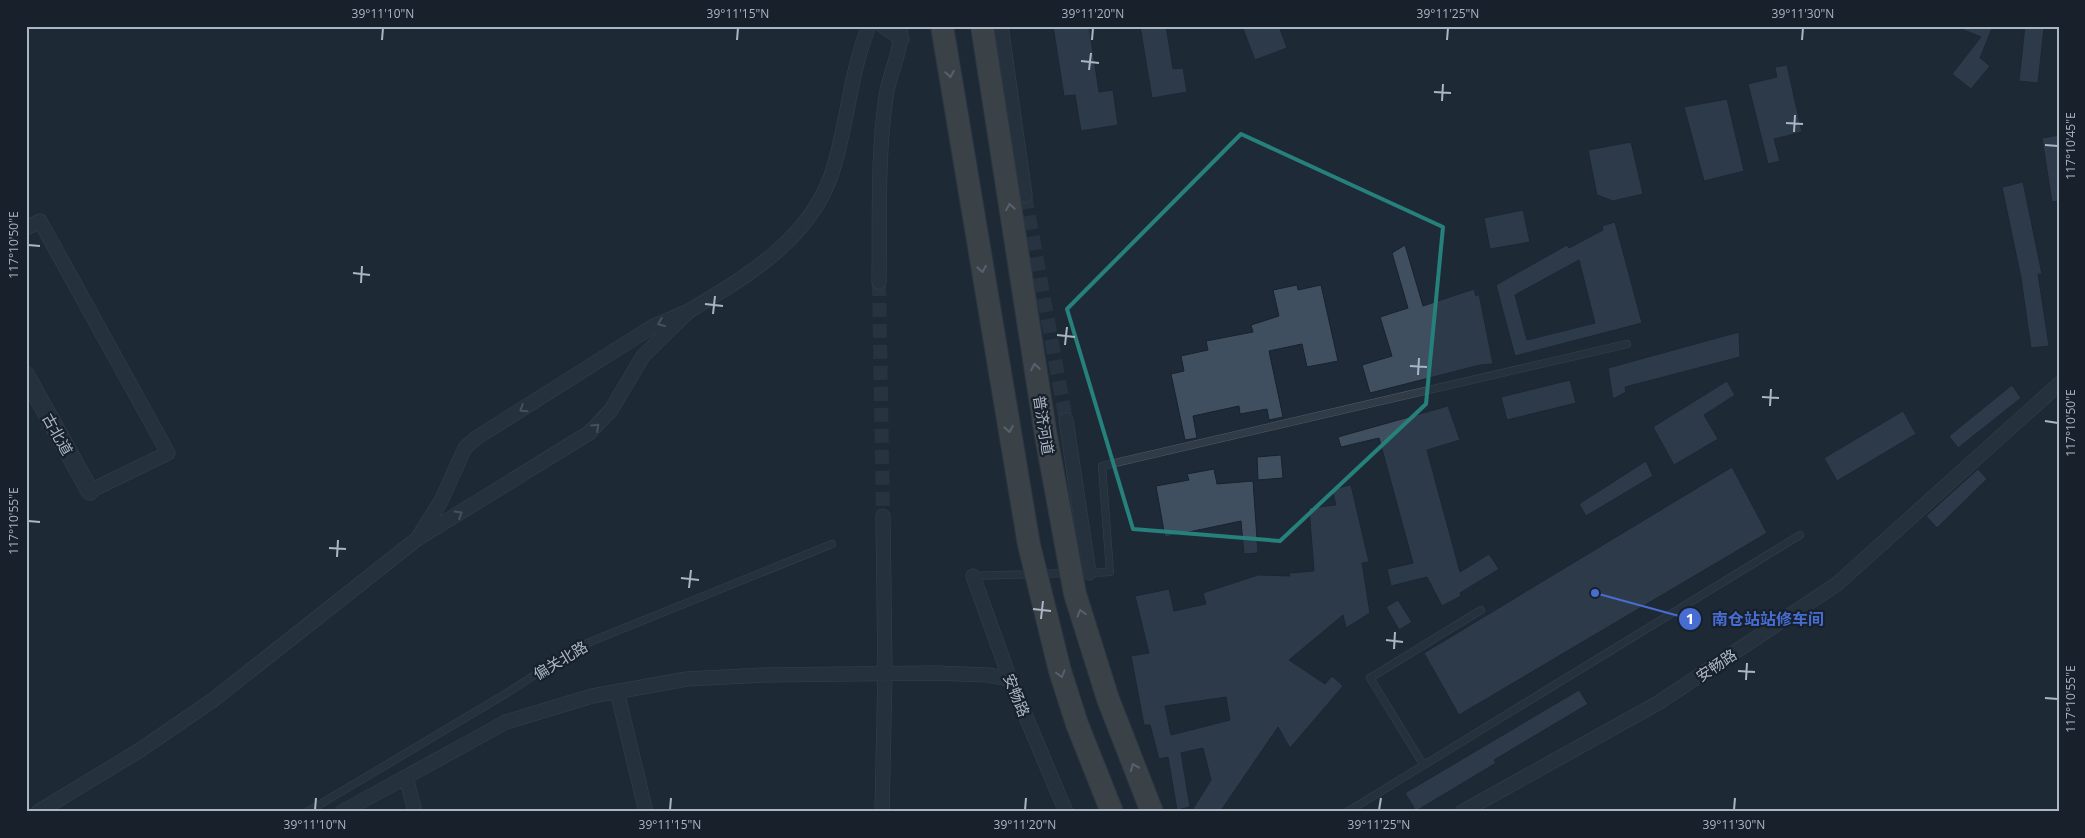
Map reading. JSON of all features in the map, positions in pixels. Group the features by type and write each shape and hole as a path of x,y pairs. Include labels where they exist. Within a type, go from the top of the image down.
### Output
{"highway":[{"path":"942,26 1029,545 1066,689 1077,724 1112,812"},
{"name":"普济河道","path":"982,26 1046,436 1075,594 1108,699 1152,812"}],"street":[{"path":"880,282 880,177 884,114 886,95 901,33 883,26"},
{"path":"1001,26 1025,195"},
{"path":"417,539 441,501 465,448 476,438 652,327 689,311 755,270 777,252 811,214 835,165 856,67 871,27"},
{"path":"26,228 40,221 168,453 90,491"},
{"path":"38,812 140,750 214,700 417,539 589,433 612,410 643,356 689,311"},
{"name":"古北道","path":"26,376 90,491"},
{"name":"安畅路","path":"1462,812 1658,703 1837,584 2059,384"},
{"path":"1066,420 1089,573"},
{"path":"882,812 885,673 883,516"},
{"name":"安畅路","path":"972,576 1010,679 1066,812"},
{"path":"342,812 506,722 592,696 616,691 687,679 885,673 988,675 1010,679"},
{"path":"616,691 646,812"},
{"path":"406,777 415,812"}],"lane":[{"path":"972,576 1110,572 1102,466 1627,344"},
{"path":"1347,812 1800,535"},
{"name":"偏关北路","path":"306,812 507,693 580,646 832,544"},
{"path":"1423,764 1370,678 1481,610"}],"highlighted area":[{"path":"1241,134 1443,227 1426,404 1280,541 1133,529 1067,309"}],"building":[{"path":"1053,26 1089,26 1099,92 1113,90 1118,125 1081,131 1075,95 1064,96"},
{"path":"1140,26 1166,26 1173,69 1183,68 1187,92 1152,98"},
{"path":"1242,26 1279,26 1287,48 1255,60"},
{"path":"1954,26 1993,26 1980,58 1990,66 1971,89 1952,74 1981,37"},
{"path":"2025,26 2044,28 2038,83 2019,81"},
{"path":"1787,65 1802,132 1774,139 1780,161 1768,164 1748,84 1777,77 1775,67"},
{"path":"1727,99 1744,171 1704,181 1684,107"},
{"path":"2059,135 2059,201 2052,202 2042,138"},
{"path":"1631,142 1643,194 1613,201 1597,195 1588,150"},
{"path":"2023,182 2042,274 2038,274 2049,346 2031,348 2021,278 2002,187"},
{"path":"1523,210 1530,242 1490,249 1484,218"},
{"path":"1615,222 1642,323 1515,356 1496,285 1567,245 1569,248 1603,230 1602,226","holes":["1579,260 1595,323 1527,340 1515,295"]},
{"path":"1405,245 1423,306 1474,289 1476,296 1479,294 1493,364 1480,365 1370,393 1362,365 1392,356 1380,317 1408,308 1392,253"},
{"path":"1297,285 1298,290 1321,285 1338,361 1307,367 1302,344 1269,351 1283,417 1269,420 1267,409 1240,414 1239,406 1193,416 1197,438 1185,440 1171,374 1184,371 1181,356 1208,350 1206,341 1253,332 1251,325 1279,316 1273,290"},
{"path":"1739,332 1740,357 1625,387 1626,392 1613,399 1608,368"},
{"path":"1570,380 1576,403 1507,420 1501,397"},
{"path":"1727,381 1735,395 1704,415 1718,439 1674,465 1653,427"},
{"path":"2012,385 2021,398 1958,448 1949,436"},
{"path":"1448,406 1460,440 1427,450 1460,572 1489,554 1499,569 1460,593 1461,596 1442,606 1427,577 1391,586 1387,569 1413,563 1379,438 1341,447 1338,437"},
{"path":"1903,411 1916,434 1837,481 1824,458"},
{"path":"1281,455 1283,478 1258,480 1257,457"},
{"path":"1646,461 1653,476 1586,516 1579,504"},
{"path":"1732,467 1767,533 1459,715 1424,653"},
{"path":"1214,469 1217,484 1253,481 1258,553 1244,554 1241,521 1165,537 1156,486 1189,480 1187,474"},
{"path":"1978,469 1987,479 1937,528 1926,516"},
{"path":"1351,485 1369,562 1362,563 1370,613 1346,628 1343,615 1289,660 1325,684 1332,676 1343,686 1290,748 1278,727 1220,812 1191,812 1211,780 1203,748 1181,753 1190,807 1177,810 1168,757 1159,759 1150,725 1144,725 1131,656 1149,653 1135,596 1169,589 1174,611 1206,604 1203,593 1258,575 1290,576 1289,573 1314,571 1309,508 1336,505 1332,489","holes":["1226,697 1230,720 1171,735 1165,706"]},
{"path":"1398,600 1412,622 1399,630 1386,607"},
{"path":"1579,690 1588,704 1494,760 1496,763 1416,811 1405,793"}],"tunnel":[{"path":"1025,195 1066,420"},
{"path":"879,282 883,516"}],"place":[{"name":"南仓站站修车间","path":"1595,593"}]}
